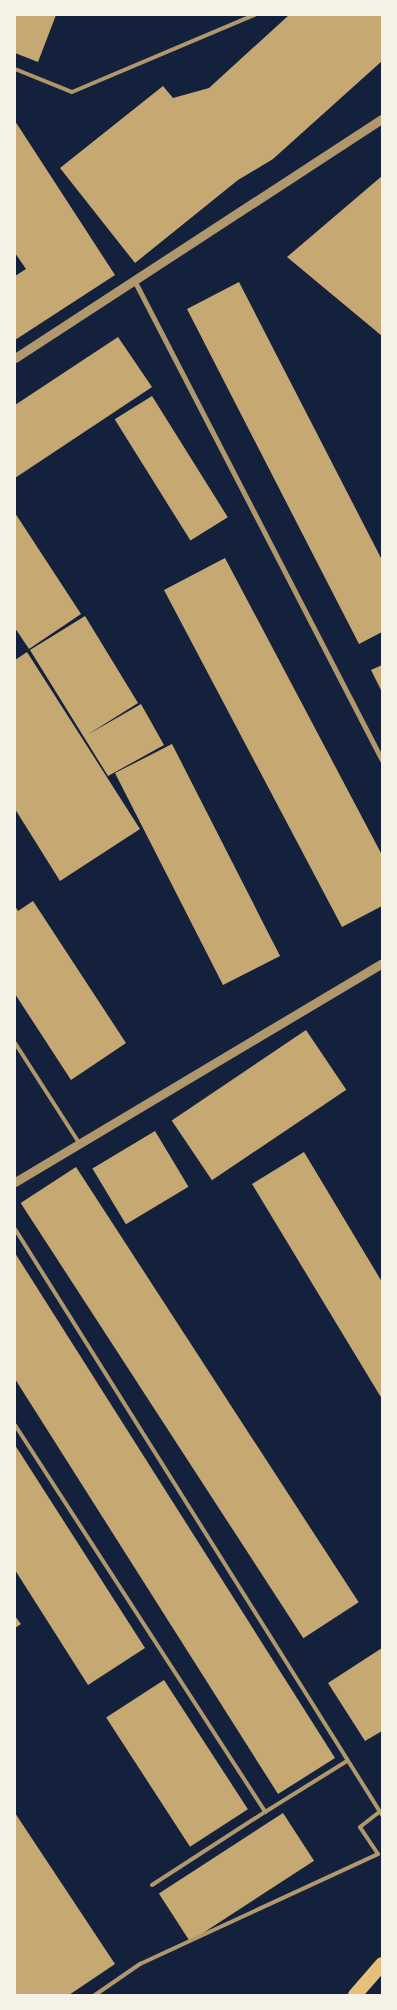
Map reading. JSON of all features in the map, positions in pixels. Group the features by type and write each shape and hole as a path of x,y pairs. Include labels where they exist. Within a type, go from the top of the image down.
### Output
{"highway":[{"path":"355,1995 382,1964"}],"street":[{"path":"15,358 382,119"},
{"path":"134,280 382,760"},
{"path":"15,1182 78,1141 382,963"}],"lane":[{"path":"15,69 72,92 254,15"},
{"path":"15,1044 78,1141"},
{"path":"15,1229 381,1814 360,1827 378,1854 140,1964 95,1995"},
{"path":"15,1425 265,1812"},
{"path":"152,1885 347,1760"}],"building":[{"path":"15,15 56,15 38,62 15,53"},
{"path":"289,15 382,15 382,61 273,159 238,180 135,263 60,168 163,86 173,98 209,88"},
{"path":"15,121 115,275 15,340 15,276 26,269 15,253"},
{"path":"382,176 382,336 287,257"},
{"path":"239,282 382,560 382,632 359,644 187,309"},
{"path":"118,337 152,387 15,478 15,405"},
{"path":"152,396 228,517 190,541 115,419"},
{"path":"15,513 81,614 29,649 15,628"},
{"path":"225,558 382,855 382,906 342,927 164,590"},
{"path":"85,616 138,703 87,735 141,704 164,745 108,776 30,650"},
{"path":"27,652 140,829 60,881 15,809 15,660"},
{"path":"382,665 382,692 371,670"},
{"path":"172,744 280,956 223,985 115,773"},
{"path":"33,901 126,1043 71,1080 15,994 15,906 18,911"},
{"path":"306,1030 346,1090 212,1180 172,1121"},
{"path":"155,1131 188,1187 126,1224 92,1169"},
{"path":"304,1152 382,1282 382,1399 252,1184"},
{"path":"76,1167 359,1602 303,1638 21,1203"},
{"path":"15,1253 335,1758 278,1794 15,1379"},
{"path":"15,1445 145,1648 88,1685 15,1570"},
{"path":"15,1616 21,1624 15,1628"},
{"path":"382,1648 382,1731 365,1741 328,1683"},
{"path":"164,1680 248,1809 190,1847 106,1718"},
{"path":"15,1813 115,1964 69,1995 15,1995"},
{"path":"283,1813 314,1861 190,1941 159,1894"}]}
